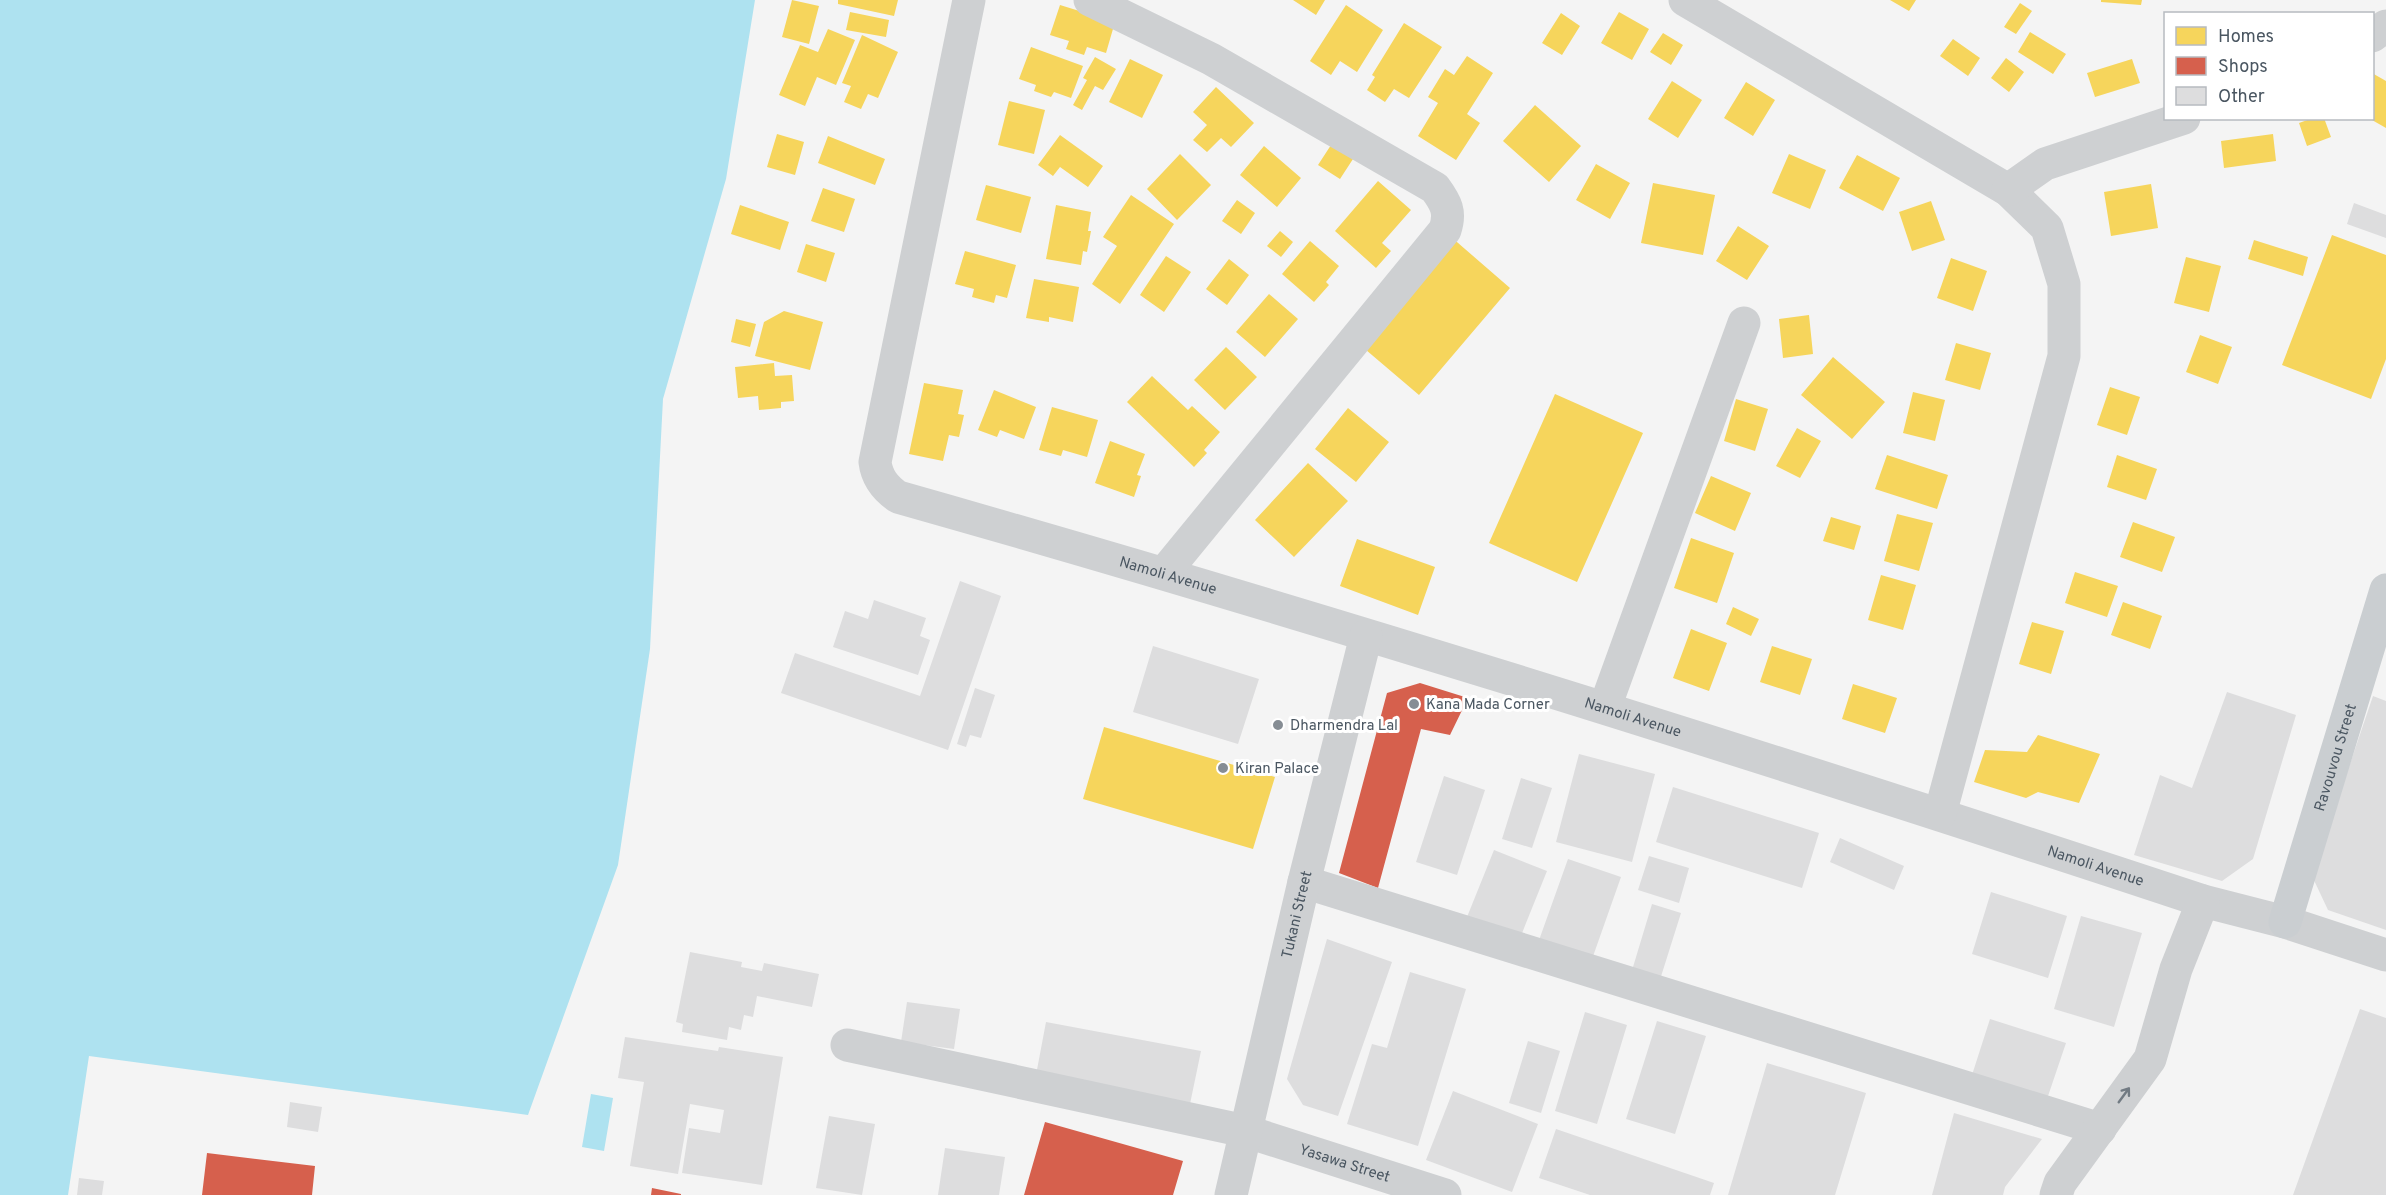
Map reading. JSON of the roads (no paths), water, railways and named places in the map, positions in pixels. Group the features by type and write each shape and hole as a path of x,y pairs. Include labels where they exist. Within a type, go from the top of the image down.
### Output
{"main road":[{"name":"Ravouvou Street","path":"2285,922 2386,590"}],"street":[{"name":"Namoli Avenue","path":"969,0 875,462 876,472 882,483 898,498 1164,573 1605,707 2203,901 2285,922 2386,955"},
{"path":"1090,0 1211,59 1435,188 1445,201 1449,212 1445,230 1164,573"},
{"path":"1685,0 2008,190 2047,228 2064,284 2064,356 1940,814"},
{"path":"2374,35 2386,26"},
{"path":"2008,190 2045,164 2178,120"},
{"path":"1605,707 1744,323"},
{"name":"Tukani Street","path":"1231,1195 1304,882 1366,636"},
{"path":"1304,882 2100,1129"},
{"path":"2056,1195 2060,1183 2150,1059 2176,969 2203,901"},
{"name":"Yasawa Street","path":"847,1045 1245,1131 1445,1195"}],"water":[{"path":"0,0 755,0 726,179 663,399 650,649 618,865 528,1115 89,1056 68,1195 0,1195"},
{"path":"591,1094 613,1098 604,1151 582,1147"}],"place":[{"name":"Kana Mada Corner","path":"1414,704"},
{"name":"Dharmendra Lal","path":"1278,725"},
{"name":"Kiran Palace","path":"1223,768"}]}
